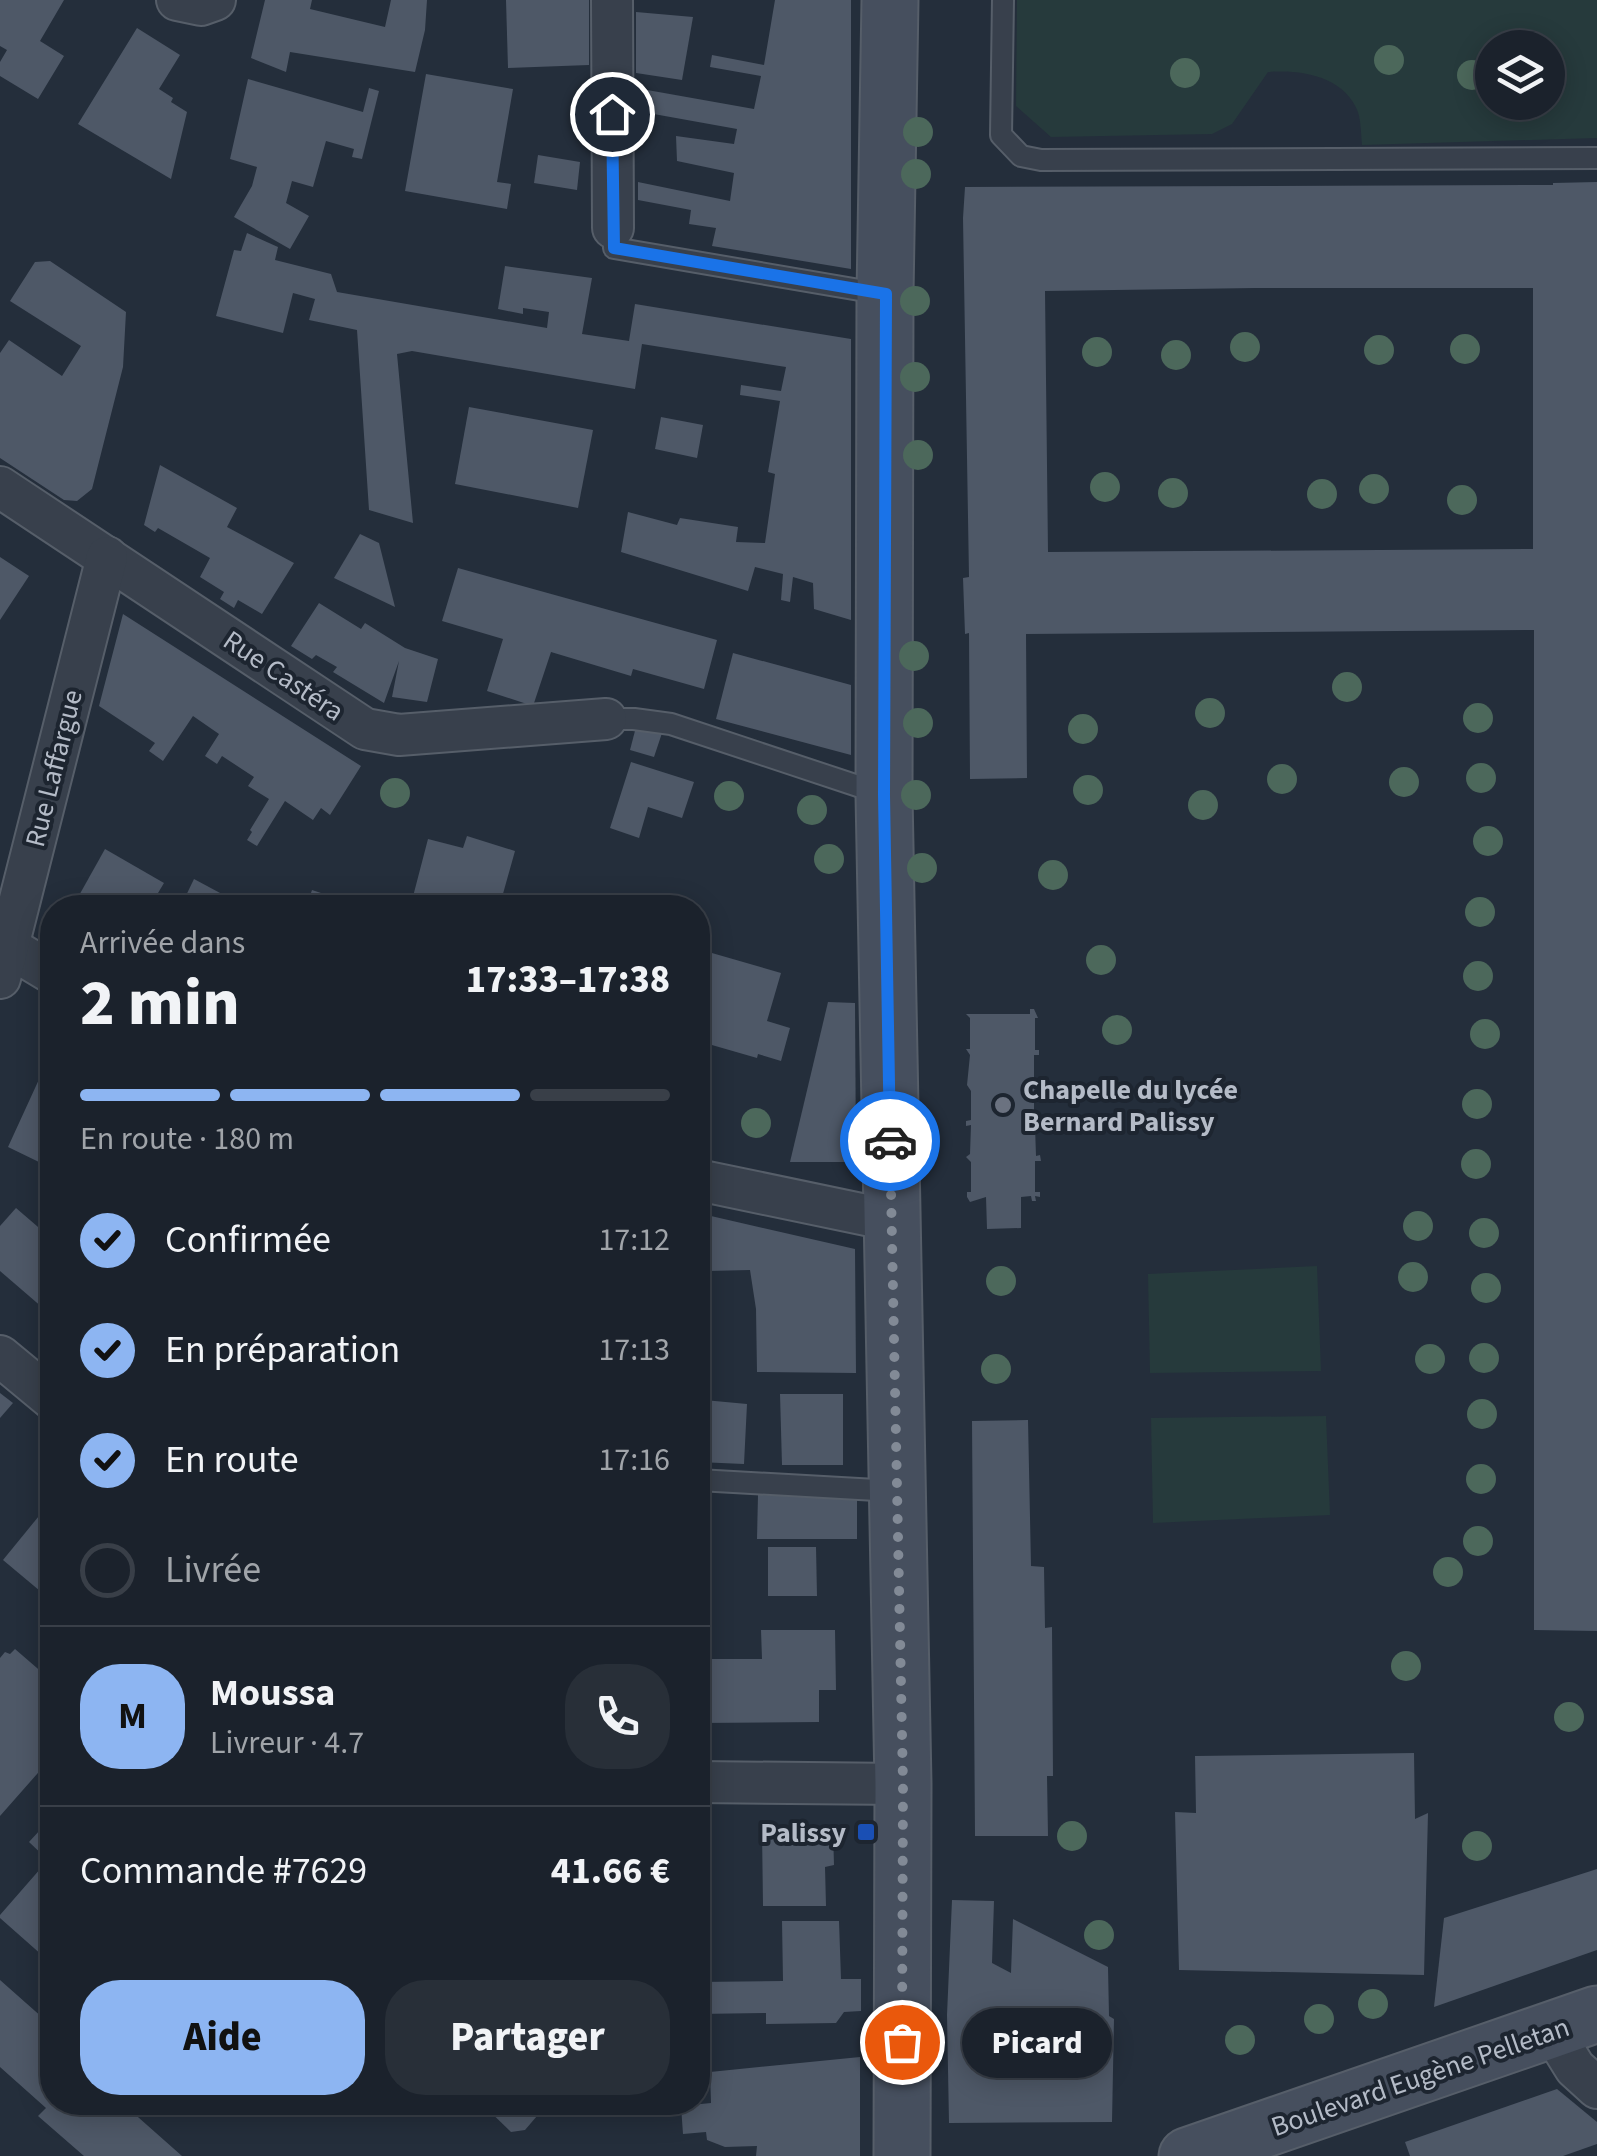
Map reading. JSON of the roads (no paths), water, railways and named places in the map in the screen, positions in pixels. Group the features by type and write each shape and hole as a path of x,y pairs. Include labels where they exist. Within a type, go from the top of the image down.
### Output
{"street":[{"path":"177,0 201,6 215,0"},
{"path":"612,0 612,228"},
{"path":"890,0 884,795 903,1784 902,2156"},
{"name":"Rue Castéra","path":"0,487 365,729 400,735 606,720"},
{"name":"Rue Laffargue","path":"3,955 107,557"},
{"path":"3,955 40,969"},
{"path":"710,1182 890,1220"},
{"path":"0,1356 40,1389"},
{"path":"710,1782 903,1784"},
{"path":"1575,2022 1574,2068 1597,2088"},
{"name":"Boulevard Eugène Pelletan","path":"1187,2156 1575,2022"}],"lane":[{"path":"1003,0 1001,136 1021,156 1041,160 1597,158"},
{"path":"612,228 614,248 886,294"},
{"path":"606,720 634,718 671,724 884,795"},
{"path":"710,1481 896,1491"}],"place":[{"name":"Chapelle du lycée Bernard Palissy","path":"1003,1105"},
{"name":"Palissy","path":"866,1832"},
{"name":"Picard","path":"902,2042"}]}
